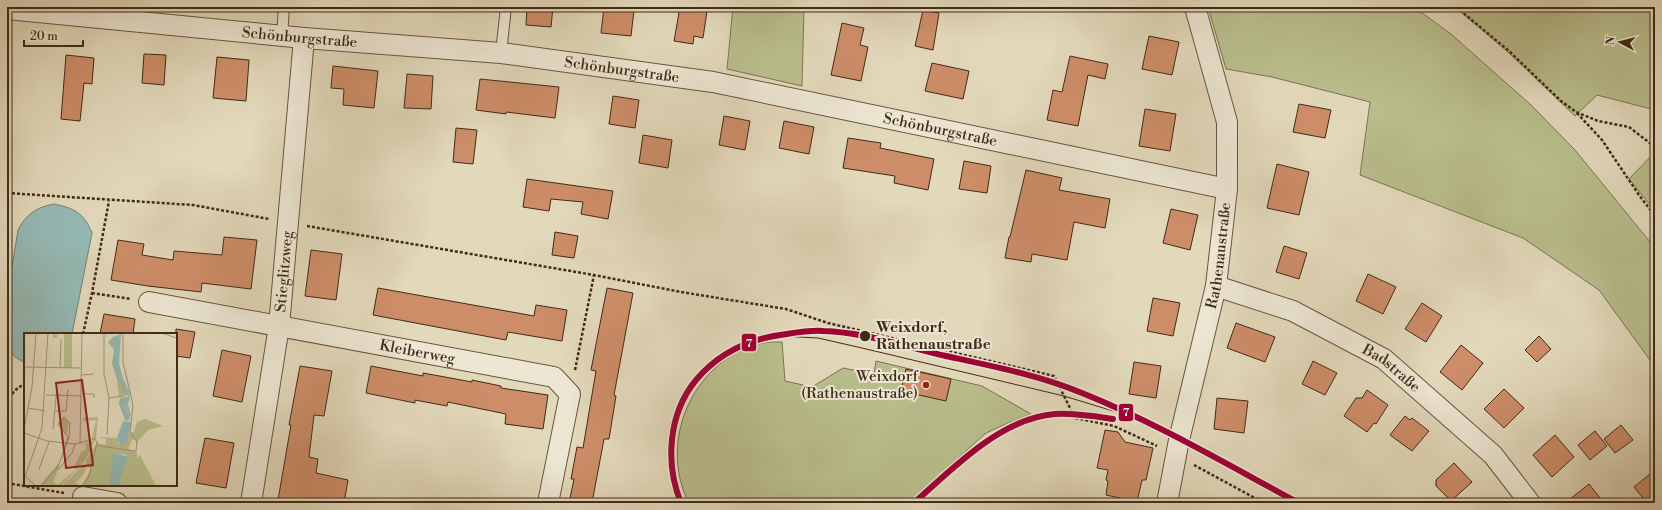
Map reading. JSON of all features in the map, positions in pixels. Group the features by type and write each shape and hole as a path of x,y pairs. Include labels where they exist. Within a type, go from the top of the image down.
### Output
{"street":[{"name":"Rathenaustraße","path":"1167,503 1176,455 1216,286 1227,189 1227,122 1195,7"},
{"name":"Schönburgstraße","path":"7,9 304,38 502,53 713,82 1227,189"},
{"name":"Stieglitzweg","path":"251,503 279,326 304,38"},
{"name":"Badstraße","path":"1216,286 1293,311 1384,359 1493,455 1530,503"},
{"name":"Kleiberweg","path":"149,302 554,377 570,394"},
{"path":"548,503 570,394"},
{"path":"83,497 117,503"}],"lane":[{"path":"282,36 284,7"},
{"path":"502,53 506,7"}],"path":[{"path":"1456,7 1503,46 1561,101 1576,112 1602,140 1655,216"},
{"path":"1576,112 1598,121 1629,127 1655,147"},
{"path":"7,193 108,201 194,205 594,275 681,292 786,309 828,323 1054,376 1075,418 1114,426 1176,455 1264,503"},
{"path":"83,333 92,293 108,201"},
{"path":"570,394 594,275"},
{"path":"92,293 149,302"},
{"path":"7,408 8,401 16,388 24,384"},
{"path":"7,483 83,497"}],"green space":[{"path":"733,7 804,7 802,86 727,69"},
{"path":"1208,7 1414,7 1451,34 1531,105 1575,150 1655,248 1655,367 1599,290 1523,238 1360,175 1370,102 1272,77 1226,69"},
{"path":"1455,7 1655,7 1655,110 1597,95 1575,116 1508,52"},
{"path":"1655,152 1655,211 1629,179"},
{"path":"782,342 785,381 812,387 843,368 874,374 876,361 982,386 1031,414 986,433 908,503 689,503 680,479 677,454 680,429 688,405 701,384 718,366 739,352 763,343"}],"water":[{"path":"54,204 67,207 78,212 86,221 92,233 72,333 24,333 24,362 15,357 7,348 7,297 18,230 28,216 42,207"}],"building":[{"path":"527,7 553,7 551,27 526,25"},
{"path":"604,7 634,10 631,36 601,33"},
{"path":"680,7 707,11 703,38 694,36 693,44 674,41"},
{"path":"923,10 939,13 933,50 915,46"},
{"path":"842,23 864,28 860,45 868,47 861,81 831,75"},
{"path":"1149,36 1179,42 1172,75 1142,69"},
{"path":"144,54 166,55 164,85 142,83"},
{"path":"66,55 94,58 92,84 84,83 80,121 61,119"},
{"path":"1070,56 1108,64 1105,79 1088,75 1078,126 1047,120 1053,90 1062,92"},
{"path":"217,57 249,60 246,101 213,98"},
{"path":"932,63 969,71 963,99 925,91"},
{"path":"333,66 378,71 374,108 343,105 344,89 331,88"},
{"path":"407,74 433,76 431,109 404,108"},
{"path":"480,79 559,87 555,118 476,110"},
{"path":"613,96 639,100 635,128 609,124"},
{"path":"1299,104 1331,110 1325,138 1293,132"},
{"path":"1145,109 1176,114 1170,151 1139,146"},
{"path":"724,116 750,121 745,150 719,145"},
{"path":"784,121 814,127 809,154 779,148"},
{"path":"456,128 477,130 473,164 453,162"},
{"path":"643,135 672,140 668,168 639,163"},
{"path":"848,138 881,143 880,148 934,159 928,190 894,183 895,176 843,168"},
{"path":"964,161 991,166 987,193 959,189"},
{"path":"1277,164 1309,172 1299,215 1267,208"},
{"path":"1026,170 1062,178 1059,190 1110,199 1105,228 1074,222 1067,260 1032,254 1031,262 1005,258"},
{"path":"527,179 613,191 608,219 581,214 583,202 551,199 549,211 523,207"},
{"path":"1171,209 1198,215 1190,250 1163,243"},
{"path":"555,232 578,236 574,258 552,255"},
{"path":"224,237 257,240 251,289 202,283 201,292 111,280 118,240 144,244 142,255 173,260 174,251 222,255"},
{"path":"1284,246 1307,253 1299,279 1276,272"},
{"path":"311,250 342,254 336,300 305,296"},
{"path":"1368,274 1396,287 1383,314 1356,301"},
{"path":"378,288 534,316 536,305 567,310 562,341 508,332 506,340 373,315"},
{"path":"607,288 633,293 614,395 616,396 609,439 604,439 592,503 569,503 574,479 571,479 577,447 583,448 596,371 591,370"},
{"path":"1153,298 1180,303 1173,336 1147,331"},
{"path":"1422,303 1442,316 1426,342 1405,329"},
{"path":"104,314 135,319 133,333 100,333"},
{"path":"1236,323 1275,337 1265,362 1227,348"},
{"path":"176,329 195,332 190,358 177,356"},
{"path":"1539,336 1551,349 1537,362 1525,350"},
{"path":"1461,345 1483,363 1462,390 1440,372"},
{"path":"222,350 251,356 242,402 213,396"},
{"path":"1313,361 1337,373 1325,395 1302,384"},
{"path":"1134,362 1161,366 1156,398 1129,394"},
{"path":"300,366 332,371 324,416 314,415 309,457 318,459 316,473 348,480 344,503 311,498 310,503 297,503 278,500 291,425 289,425"},
{"path":"371,366 423,376 423,373 472,382 472,380 501,386 501,388 548,395 543,429 505,424 506,414 448,402 447,406 415,400 415,403 366,393"},
{"name":"Weixdorf (Rathenaustraße)","path":"906,369 951,379 946,401 901,391"},
{"path":"1504,389 1524,408 1504,428 1484,409"},
{"path":"1367,390 1388,405 1376,424 1374,423 1367,432 1344,416 1356,398 1362,398"},
{"path":"1217,398 1248,401 1244,433 1214,429"},
{"path":"1405,416 1410,420 1412,418 1429,431 1412,451 1390,435"},
{"path":"1621,425 1633,440 1615,453 1604,439"},
{"path":"1105,430 1118,432 1125,442 1153,448 1146,480 1142,480 1137,502 1106,495 1108,470 1097,468"},
{"path":"1595,431 1607,446 1590,460 1578,445"},
{"path":"1555,435 1574,457 1552,477 1533,455"},
{"path":"205,438 234,443 226,488 196,483"},
{"path":"1454,463 1472,482 1451,501 1436,486 1436,480"},
{"path":"1655,470 1655,503 1647,503 1634,487"},
{"path":"1589,484 1604,503 1565,503"}],"tram line":[{"path":"780,336 818,338 862,348 1064,396 1136,418"}],"transit line":[{"name":"7","path":"681,503 673,472 671,456 672,440 680,408 687,393 696,380 723,356 756,340 801,332 817,331 854,334 885,340 1049,381 1110,405 1165,431 1299,503"},
{"name":"7","path":"914,503 944,475 978,447 1016,425 1035,418 1055,414 1077,414 1113,419"}],"place":[{"name":"Weixdorf, Rathenaustraße","path":"865,336"},
{"name":"Weixdorf (Rathenaustraße)","path":"926,385"}]}
